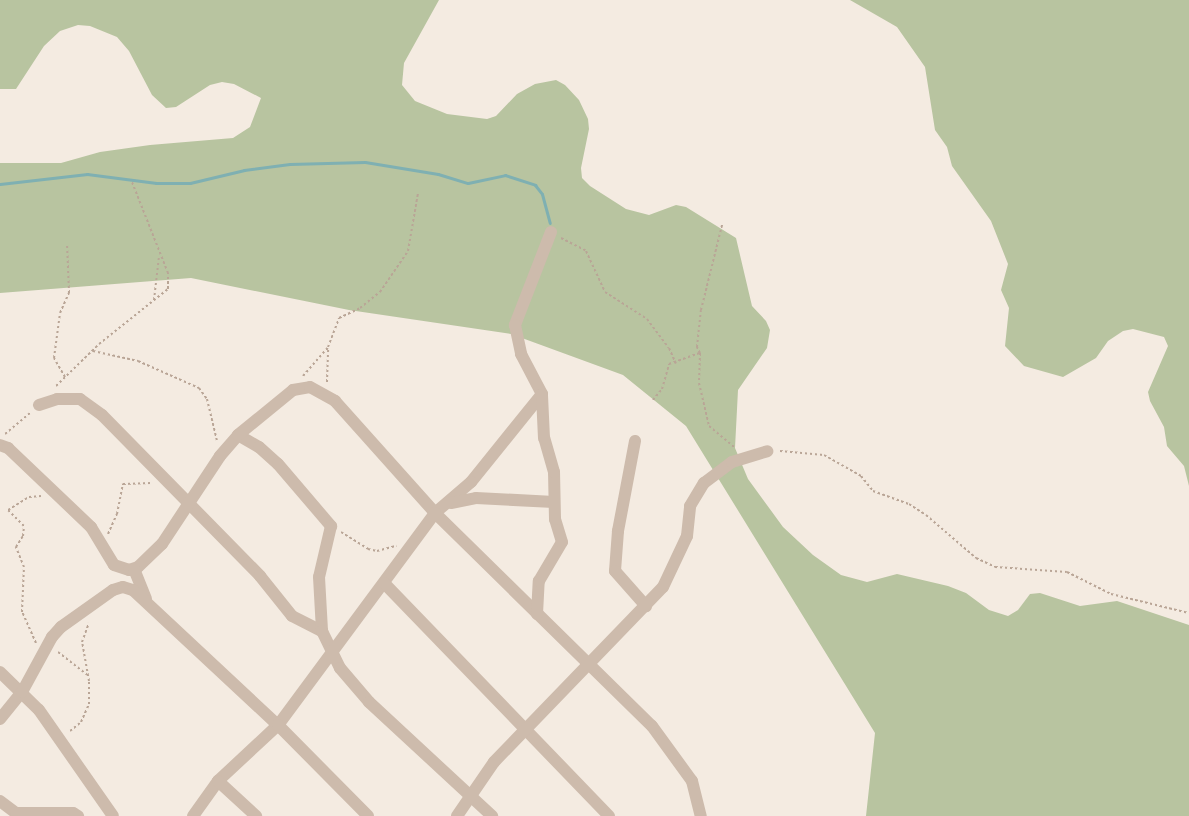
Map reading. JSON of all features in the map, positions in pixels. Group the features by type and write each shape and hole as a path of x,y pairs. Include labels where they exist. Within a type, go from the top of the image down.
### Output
{"street":[{"path":"537,614 539,581 562,546 554,502 554,472 544,438 542,395 521,354 515,325 551,232"},
{"path":"2,441 91,527 114,565 121,569 134,568 162,544 220,456 238,435 293,390 310,387 322,391 335,401 435,514 652,726 676,756 692,782 701,816"},
{"path":"193,816 218,781 278,725 331,651 435,514 451,503 542,395"},
{"path":"39,405 57,399 80,399 102,415 170,482 260,576 292,616 322,631"},
{"path":"238,435 259,447 278,464 331,526 319,577 322,631 340,668 369,702 492,816"},
{"path":"635,441 618,531 615,571 646,606"},
{"path":"457,816 472,796 482,778 524,731 646,606 677,562 687,536 690,506 699,490 732,462 767,451"},
{"path":"451,503 476,498 554,502"},
{"path":"134,568 146,599"},
{"path":"0,719 22,692 48,644 61,628 97,605 113,590 121,569"},
{"path":"384,583 524,731 609,816"},
{"path":"113,590 123,587 134,590 146,599 278,725 368,816"},
{"path":"0,672 22,692 113,816"},
{"path":"218,781 256,816"},
{"path":"0,801 16,813 72,813 78,816"}],"path":[{"path":"2,441 39,405 64,377 168,289 168,273 132,182"},
{"path":"293,390 328,347 339,318 360,308 380,292 408,251 418,193"},
{"path":"722,225 701,310 697,347 700,353 698,383 709,426 735,448 744,449"},
{"path":"551,232 586,251 605,292 647,319 669,348 676,364"},
{"path":"64,377 54,358 60,312 69,293 67,244"},
{"path":"154,300 153,288 160,254"},
{"path":"322,391 329,367 328,347"},
{"path":"93,351 138,361 199,388 207,399 220,456"},
{"path":"653,400 662,389 669,364 676,364 700,353"},
{"path":"767,451 806,451 824,455 861,476 873,491 909,504 926,515 976,558 995,567 1067,572 1111,594 1189,613"},
{"path":"103,545 117,514 123,484 170,482"},
{"path":"41,657 22,612 24,567 16,547 23,536 24,526 8,510 29,496 62,498"},
{"path":"331,526 368,549 377,551 398,545"},
{"path":"59,740 81,722 89,704 88,675 82,642 97,605"},
{"path":"48,644 88,675"}],"green space":[{"path":"0,0 439,0 404,63 402,85 415,101 447,114 487,119 496,116 517,94 535,84 556,80 565,85 579,100 588,119 589,129 581,168 582,178 590,186 626,209 649,215 676,205 686,207 736,238 752,306 766,321 770,330 767,348 738,390 735,448 748,479 783,527 813,555 841,575 867,582 897,574 948,586 966,593 989,610 1008,616 1018,610 1030,594 1040,593 1080,606 1117,601 1189,625 1189,816 866,816 875,733 686,426 623,375 511,334 349,310 191,278 0,293 0,163 61,163 100,152 150,145 233,138 250,127 261,98 234,84 222,82 210,85 176,107 166,108 152,95 129,51 117,37 90,26 78,25 60,31 44,46 16,89 0,89"},
{"path":"850,0 1189,0 1189,486 1184,466 1167,446 1164,427 1150,401 1148,392 1168,346 1164,337 1133,329 1123,331 1108,341 1096,358 1063,377 1024,366 1005,346 1009,308 1001,290 1008,264 991,221 952,166 947,147 935,130 925,67 897,27"}],"waterway":[{"path":"0,184 87,174 156,183 190,183 244,170 290,164 365,162 438,174 468,183 505,175 535,185 542,194 550,223"}]}
